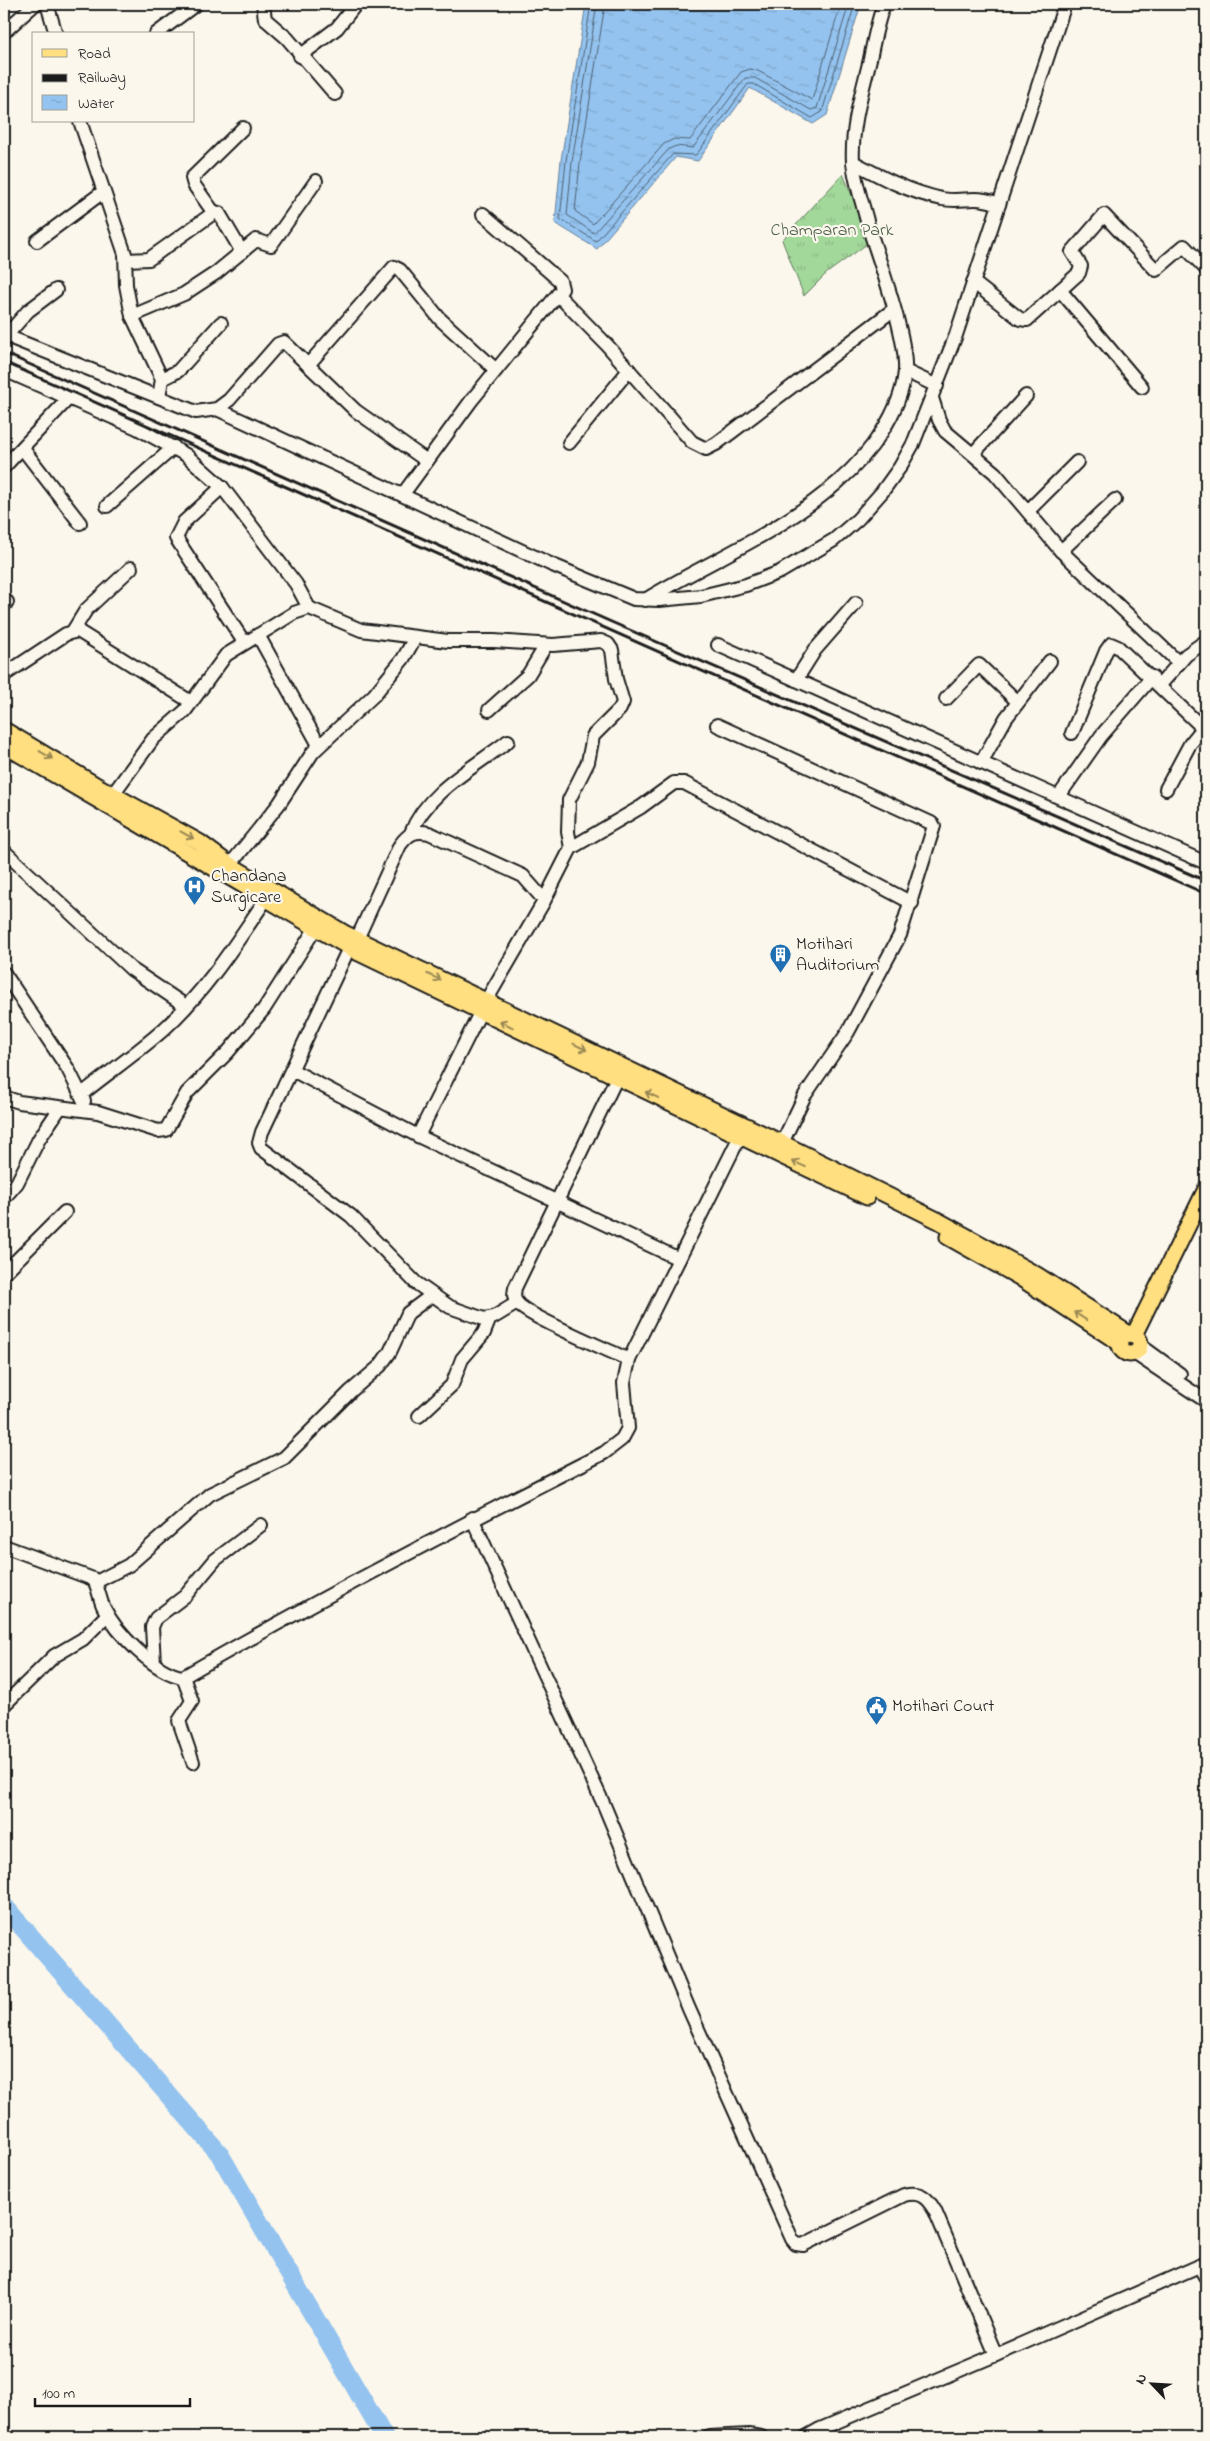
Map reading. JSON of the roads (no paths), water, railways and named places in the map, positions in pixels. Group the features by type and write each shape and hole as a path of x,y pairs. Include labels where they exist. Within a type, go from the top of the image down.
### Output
{"main road":[{"path":"4,730 199,842 230,865 353,943"},
{"path":"4,745 315,929 353,943 742,1131 945,1236 1133,1342"},
{"path":"742,1131 782,1143 1000,1253 1133,1342"},
{"path":"1133,1342 1206,1189"},
{"path":"1133,1342 1206,1213"}],"street":[{"path":"4,32 35,4"},
{"path":"47,4 55,32"},
{"path":"159,32 196,4"},
{"path":"263,4 265,19 287,38 300,56 335,94"},
{"path":"300,56 336,28 356,4"},
{"path":"643,601 683,577 755,539 815,500 838,482 858,464 890,416 897,402 904,371 904,357 893,310 859,191 853,162 855,123 884,4"},
{"path":"217,409 550,564 624,596 643,601 701,596 746,585 795,565 834,540 858,519 900,467 913,444 934,392 973,282 1064,4"},
{"path":"80,122 126,260 126,285 132,316 162,379 159,398"},
{"path":"242,252 219,213 214,212 194,185 192,178 243,128"},
{"path":"853,162 900,186 919,193 951,200 980,198 998,204"},
{"path":"132,316 184,294 257,240 272,245 316,181"},
{"path":"37,240 103,192"},
{"path":"126,260 149,259 214,212"},
{"path":"403,494 496,370 558,295 562,286 560,281 483,214"},
{"path":"973,282 1024,320 1060,290 1081,268 1072,253 1073,250 1104,215 1156,270 1184,246 1206,269"},
{"path":"308,365 394,267 400,270 440,319 496,370"},
{"path":"56,290 28,311 5,336 196,412 217,409 229,400 280,342 286,343 356,411 427,460"},
{"path":"1060,290 1142,387"},
{"path":"558,295 629,370 692,442 706,449 716,444 893,310"},
{"path":"162,379 178,371 221,322"},
{"path":"4,370 137,428 174,447 222,487 296,584 309,608 361,630 415,638 546,645 596,641 608,644 612,650 616,679 623,702 620,709 593,736 588,762 570,800 568,832 571,848"},
{"path":"569,443 629,370"},
{"path":"904,371 934,392 942,426 995,473 1061,551 1178,663"},
{"path":"973,454 1026,396"},
{"path":"4,467 68,399"},
{"path":"107,506 174,447"},
{"path":"23,449 80,523"},
{"path":"1028,511 1077,462"},
{"path":"222,487 184,522 176,538 244,642"},
{"path":"1061,551 1116,500"},
{"path":"4,675 73,631 86,610 131,568"},
{"path":"796,680 815,650 856,603"},
{"path":"113,794 153,739 191,702 226,655 244,642 294,613 309,608"},
{"path":"73,631 85,634 191,702"},
{"path":"258,635 319,745"},
{"path":"230,865 279,804 319,745 374,695 403,659 415,638"},
{"path":"1059,796 1101,736 1156,681 1206,640"},
{"path":"718,644 980,763 1059,796 1206,864"},
{"path":"489,710 528,675 546,645"},
{"path":"1072,734 1109,645 1118,647 1205,729 1190,744 1166,789"},
{"path":"980,763 998,729 1050,661"},
{"path":"946,698 979,665 1018,702"},
{"path":"717,725 932,824 934,829 900,935 848,1032 805,1095 782,1143"},
{"path":"508,741 433,798 420,813 411,833 400,845 262,1132 259,1143 261,1148 351,1216 410,1278 432,1295 460,1312 476,1318 490,1318 517,1303"},
{"path":"418,1136 484,1007 571,848 641,807 674,783 680,782 912,902"},
{"path":"411,833 430,833 506,867 529,881 544,900"},
{"path":"4,851 131,969 186,1006"},
{"path":"82,1094 163,1030 186,1006 233,948 266,899"},
{"path":"4,1097 18,1102 111,1114 158,1131 166,1130 187,1093 228,1052 264,1009 315,929"},
{"path":"4,974 68,1069 82,1094 88,1110"},
{"path":"292,1070 418,1136 679,1259"},
{"path":"619,1072 515,1288 514,1296 517,1303 532,1314 630,1360"},
{"path":"4,1198 17,1183 39,1139 60,1108"},
{"path":"4,1546 89,1576 96,1582 107,1615 122,1636 168,1674 183,1677 281,1620 472,1518 604,1453 622,1439 628,1428 624,1383 630,1360 742,1131"},
{"path":"4,1273 65,1212"},
{"path":"96,1582 129,1565 210,1494 284,1458 351,1391 380,1366 390,1352 408,1314 432,1295"},
{"path":"420,1416 452,1384 462,1359 484,1333 490,1318"},
{"path":"1133,1342 1206,1392"},
{"path":"1133,1342 1206,1401"},
{"path":"472,1518 592,1780 689,2009 792,2239 796,2244 803,2246 904,2195 913,2192 925,2197 935,2211 996,2355"},
{"path":"154,1663 152,1627 156,1618 185,1596 215,1560 261,1525"},
{"path":"4,1704 54,1656 83,1639 107,1615"},
{"path":"183,1677 192,1701 179,1721 193,1762"},
{"path":"806,2437 820,2429 996,2355 1202,2264 1206,2278"},
{"path":"709,2437 729,2435 761,2437"}],"water":[{"path":"586,4 861,4 827,115 813,124 750,88 698,161 676,157 597,249 555,223 561,160"}],"waterway":[{"path":"4,1906 219,2153 384,2437"}],"railway":[{"path":"4,353 609,621 1206,881"},
{"path":"4,362 1206,894"}],"place":[{"name":"Chandana Surgicare","path":"195,906"},
{"name":"Motihari Auditorium","path":"780,974"},
{"name":"Motihari Court","path":"876,1726"}],"park label":[{"name":"Champaran Park","path":"832,231"}]}
